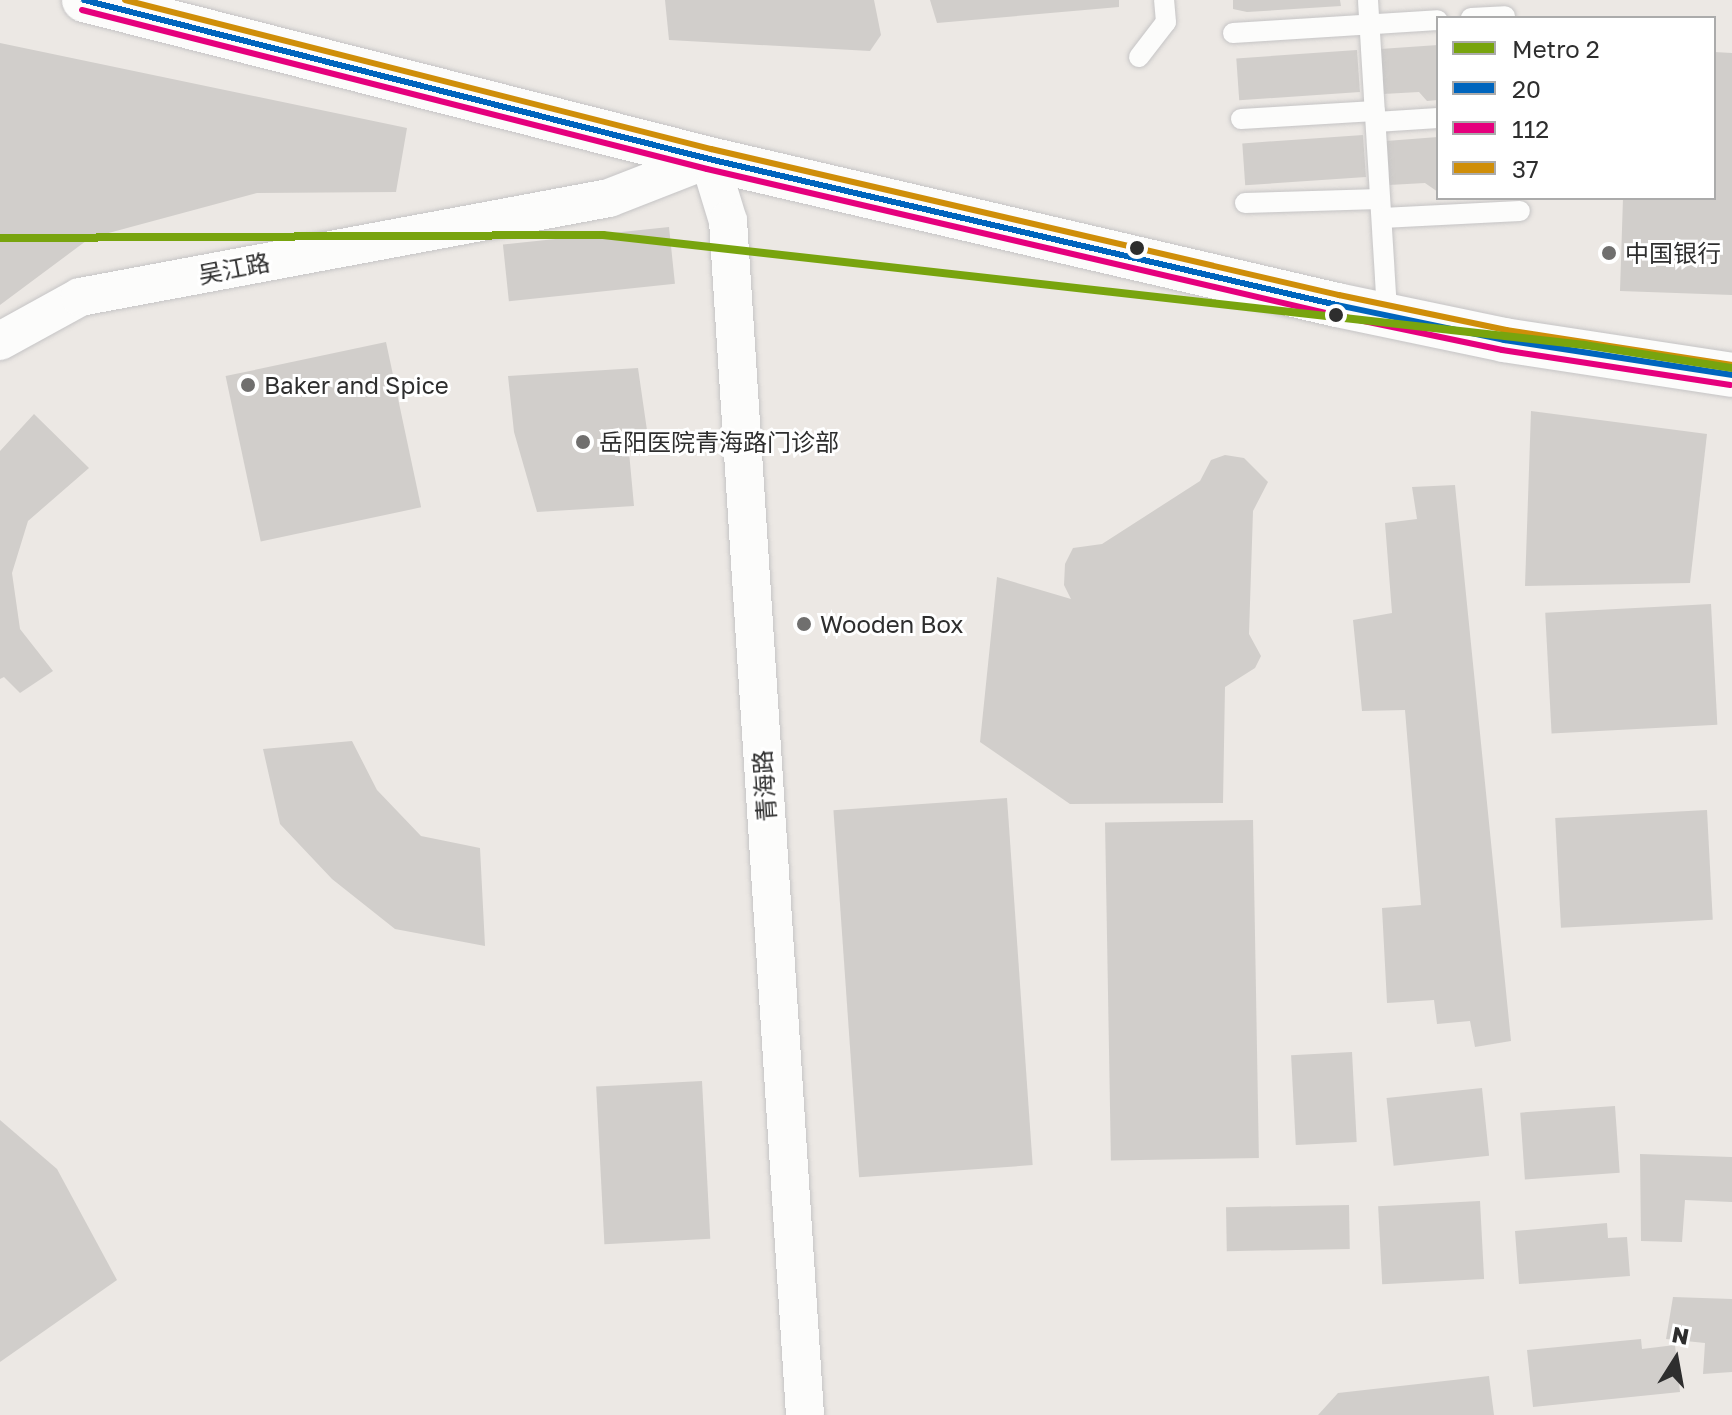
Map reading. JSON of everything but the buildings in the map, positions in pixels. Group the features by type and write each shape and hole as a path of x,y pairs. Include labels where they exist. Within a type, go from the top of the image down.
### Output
{"main road":[{"path":"84,0 709,159 1387,315 1504,340 1732,375"}],"street":[{"name":"吴江路","path":"0,341 80,297 609,198 709,159"},
{"name":"青海路","path":"709,159 728,221 805,1415"}],"lane":[{"path":"1139,57 1166,22 1164,0"},
{"path":"1368,0 1387,315"},
{"path":"1233,33 1436,20"},
{"path":"1241,119 1436,118"},
{"path":"1245,203 1520,211"}],"metro line":[{"name":"2","path":"0,238 603,235 1585,345 1732,368"}],"transit line":[{"name":"20","path":"84,0 709,159 1337,305 1504,340 1732,375"},
{"name":"37","path":"125,0 711,149 1339,295 1506,330 1732,365"},
{"name":"112","path":"82,10 707,169 1335,315 1502,350 1730,385"}],"place":[{"name":"中国银行","path":"1609,253"},
{"name":"Baker and Spice","path":"248,385"},
{"name":"岳阳医院青海路门诊部","path":"583,442"},
{"name":"Wooden Box","path":"804,624"}]}
